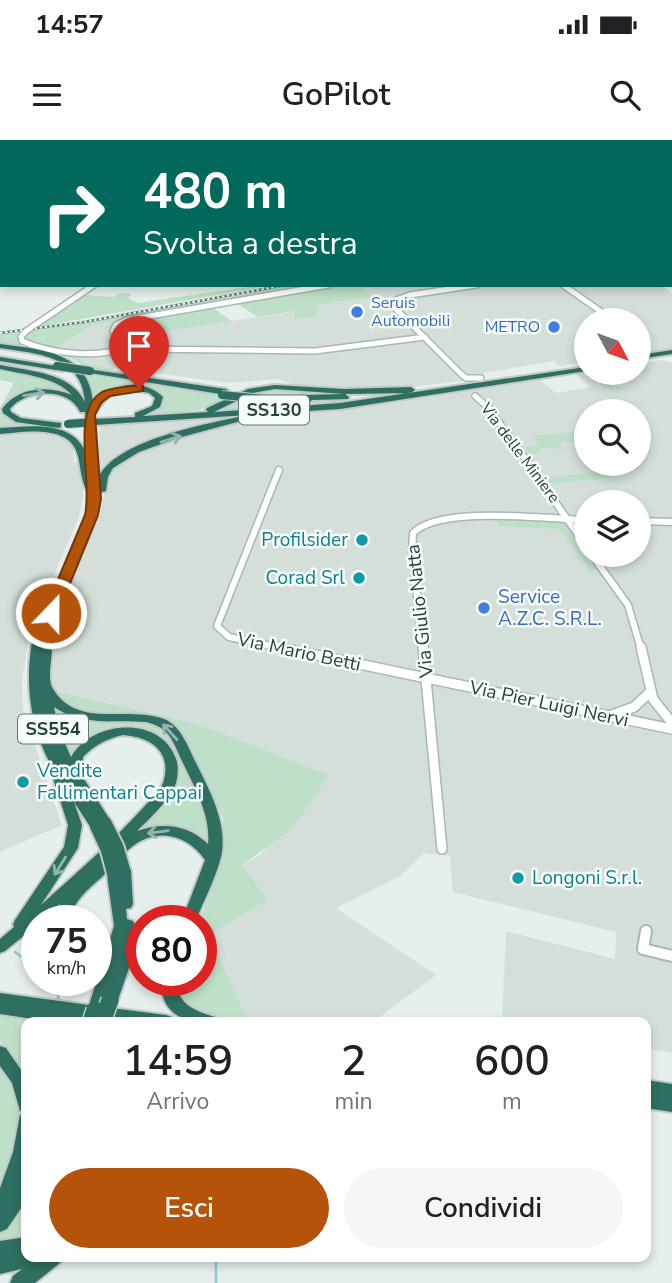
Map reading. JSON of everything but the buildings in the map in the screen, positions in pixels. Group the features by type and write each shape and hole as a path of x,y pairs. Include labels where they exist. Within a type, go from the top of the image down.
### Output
{"highway":[{"path":"0,346 35,351 69,364 84,380 86,403"},
{"path":"651,358 672,355"},
{"path":"0,358 264,398 349,400 445,390"},
{"path":"0,368 67,386 86,403"},
{"name":"SS130","path":"0,430 63,425 89,419 124,420 366,403 574,369"},
{"name":"SS130","path":"182,415 213,409 251,391 275,387 355,393 445,390"},
{"path":"63,425 19,420 7,413 6,409 13,400 23,395 57,393 74,399 78,403 80,417 89,419 100,397 117,390 149,390 159,397 156,407 149,411 109,420"},
{"name":"SS554","path":"86,403 96,486 92,515 51,613 44,648 44,676 53,732 100,824 107,849 119,873 121,926 100,1012"},
{"path":"92,515 99,505 104,475 109,467 134,451 239,420 366,403"},
{"path":"124,420 151,421 201,415"},
{"name":"SS554","path":"89,419 90,489 87,511 44,613 34,672 38,711 49,749 100,824"},
{"path":"0,430 46,430 71,436 79,445 85,480 90,489"},
{"path":"44,676 53,700 61,708 75,715 93,718 147,718 164,723 175,735 210,804 216,824 218,842 195,905"},
{"path":"4,945 146,814 169,787 171,768 168,752 150,735 131,730 113,732 91,740 82,748 76,763 77,777"},
{"path":"4,945 71,848 75,825 49,749"},
{"path":"67,905 78,890 138,836 153,831 184,833 201,843 213,861"},
{"path":"169,996 176,1006 193,1017"},
{"path":"0,999 130,1017"},
{"path":"0,1008 100,1012"},
{"path":"0,1053 21,1085"},
{"path":"651,1088 672,1091"},
{"path":"651,1102 672,1105"},
{"path":"2,1205 21,1155"},
{"path":"2,1205 21,1178"},
{"path":"0,1223 21,1193"},
{"path":"0,1250 21,1247"},
{"path":"0,1265 21,1260"},
{"path":"20,1283 46,1262"}],"street":[{"path":"91,287 25,332 20,337 22,341 42,349 111,352 126,348 314,351 425,337"},
{"path":"126,348 113,331 116,325 127,320 315,287"},
{"path":"463,287 410,295 396,300 393,306 461,374 466,378 481,378"},
{"path":"566,287 596,308"},
{"name":"Via delle Miniere","path":"475,396 490,410 574,528"},
{"name":"Via Mario Betti","path":"279,470 219,616 217,626 220,631 229,638 243,642 427,679"},
{"name":"Via Giulio Natta","path":"442,849 427,679 415,583 413,533 422,524 454,516 569,520"},
{"path":"569,520 574,520"},
{"path":"651,521 672,522"},
{"path":"601,567 634,616 649,693 658,711 672,723"},
{"name":"Via Pier Luigi Nervi","path":"427,679 672,729"},
{"path":"608,716 635,707 649,693"},
{"path":"635,707 634,714 641,724 655,718 658,711"},
{"path":"646,931 643,949 672,956"}],"shaded area":[{"path":"362,287 664,287 672,293 672,349 651,352 651,308 574,308 574,364 560,366 554,361 483,373 481,379 381,390 330,389 277,379 230,383 86,364 75,355 51,350 94,324 113,321 104,329 116,328 120,339 296,311 294,319 317,317 316,305 370,297"},
{"path":"662,360 672,363 672,1053 651,1049 651,1017 502,1017 506,931 615,959 616,932 453,892 450,856 424,853 400,876 336,908 436,975 380,1017 246,1017 217,953 217,930 268,900 242,865 260,855 329,775 198,724 61,692 53,694 51,668 54,625 93,523 100,515 104,494 98,454 100,426 368,407 539,380 556,393 591,387 589,385 651,385 651,362"},
{"path":"49,434 69,441 73,445 74,463 81,463 82,470 83,496 79,517 30,630 22,680 23,710 62,825 0,852 0,436"}],"green space":[{"path":"262,287 36,327 83,295 113,297 121,293 131,294 128,298 137,303"},
{"path":"282,287 309,287 133,317 106,329 102,329 113,322 94,324 53,349 26,342 23,337 31,331"},
{"path":"324,287 362,287 371,297 317,305 317,317 294,319 295,311 257,317 233,301"},
{"path":"208,305 232,321 120,339 115,330 122,324"},
{"path":"23,332 18,340 22,343 75,355 86,364 115,368 109,372 88,369 96,376 231,397 199,410 138,417 159,407 163,400 159,394 143,389 124,388 107,392 93,401 89,380 78,367 81,364 65,355 59,357 0,345 0,334"},
{"path":"0,369 55,383 74,395 47,391 18,396 4,406 6,416 17,422 36,425 0,428 0,408 14,383 0,380"},
{"path":"602,385 627,389 615,390"},
{"path":"273,389 378,394 332,397 267,395 263,399 362,402 199,413 251,392"},
{"path":"574,432 574,441 559,443 564,450 559,451 556,447 538,448 541,452 529,454 524,447 539,445 533,436"},
{"path":"574,475 613,476 556,483 549,483 545,478"},
{"path":"497,519 565,521 574,534 574,547 565,535 556,529 498,526"},
{"path":"55,693 198,724 329,775 293,828 242,865 268,900 217,930 217,905 205,905 221,860 223,818 193,755 173,726 157,717 121,713 96,715 71,709"},
{"path":"55,707 72,718 84,721 141,720 164,728 173,737 207,807 209,847 201,838 183,830 163,830 131,838 176,777 176,757 168,743 155,734 138,729 119,729 100,734 84,743 72,756 52,708"},
{"path":"217,953 246,1017 213,1017 192,1009 180,996 217,996"},
{"path":"0,1013 28,1017 21,1017 21,1069 11,1052 0,1042"},
{"path":"0,1060 18,1090 21,1131 15,1156 0,1190"},
{"path":"21,1204 21,1243 0,1246 0,1227 4,1227"}],"waterway":[{"path":"15,952 21,956"},
{"path":"58,996 58,1001"},
{"path":"216,1262 216,1283"}],"railway":[{"path":"0,333 84,322 275,287"}],"place":[{"name":"Seruis Automobili","path":"357,312"},
{"name":"METRO","path":"554,327"},
{"name":"Profilsider","path":"362,540"},
{"name":"Corad Srl","path":"359,578"},
{"name":"Service A.Z.C. S.R.L.","path":"484,608"},
{"name":"Vendite Fallimentari Cappai","path":"23,782"},
{"name":"Longoni S.r.l.","path":"518,878"}],"route":[{"path":"51,613 92,515 96,486 90,414 94,411 95,402 107,393 139,388"}]}
